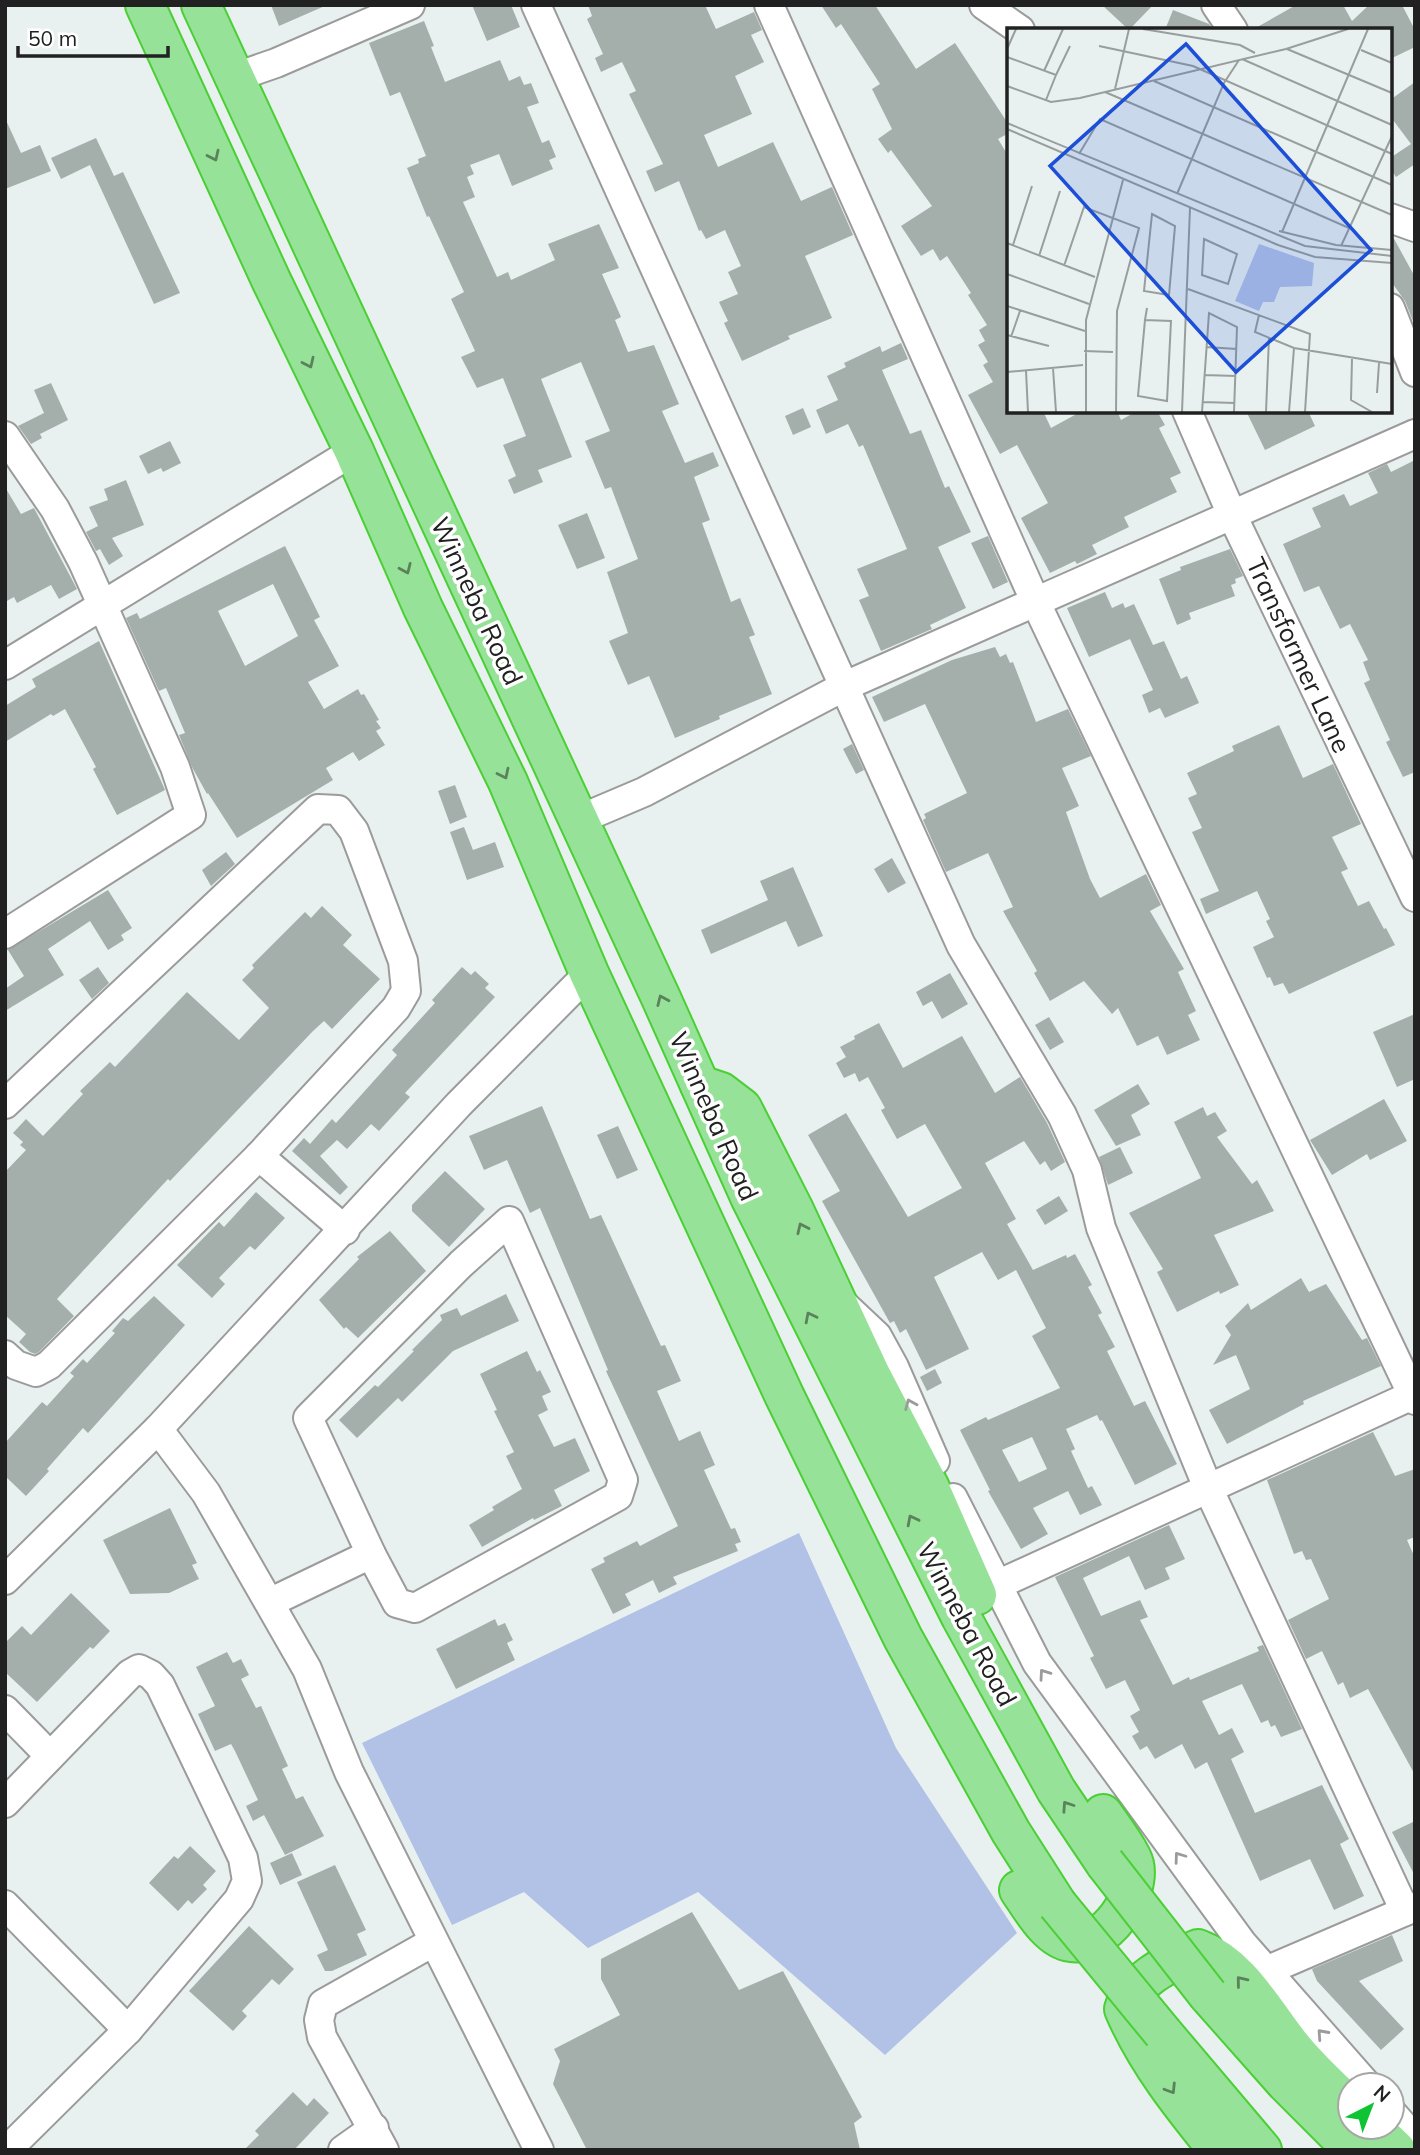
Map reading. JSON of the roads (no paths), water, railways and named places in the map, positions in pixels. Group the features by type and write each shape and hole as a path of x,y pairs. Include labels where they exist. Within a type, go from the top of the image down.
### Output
{"highway":[{"name":"Winneba Road","path":"145,5 293,328 354,452 426,615 508,782 589,973 783,1395 903,1638 1011,1832 1058,1904 1163,2034 1262,2150"},
{"name":"Winneba Road","path":"201,5 750,1197 961,1617 1056,1790 1105,1863 1208,1995 1286,2083 1353,2150"},
{"path":"189,102 204,93 217,91 230,95 256,125"},
{"path":"700,1086 721,1092 742,1108 870,1373 929,1486 977,1595 1031,1699 1134,1864 1132,1897 1114,1923 1090,1940 1070,1942 1052,1934 1033,1910 978,1826 911,1705 800,1487 739,1296"},
{"path":"1218,2150 1178,2100 1131,2026 1124,2009 1133,1992 1156,1972 1198,1948 1216,1956 1234,1972 1291,2046 1336,2092"}],"street":[{"path":"233,78 276,63 410,5"},
{"path":"536,5 961,945 1062,1115 1087,1170 1101,1228 1208,1488 1410,1909 1266,1971"},
{"path":"769,5 1036,603 1414,1396 998,1585"},
{"path":"984,5 1017,28"},
{"path":"1216,5 1232,28"},
{"path":"1392,219 1415,227"},
{"path":"1392,313 1415,372"},
{"name":"Transformer Lane","path":"1188,413 1232,514 1415,897"},
{"path":"578,820 644,792 845,686 1415,435"},
{"path":"5,436 55,509 83,562 175,766 191,814 5,934"},
{"path":"5,665 354,452"},
{"path":"5,1104 318,809 338,810 354,831 403,961 406,991 396,1008 259,1156 49,1364 36,1372 16,1365 5,1354"},
{"path":"5,1580 158,1429 459,1104 589,973"},
{"path":"259,1156 345,1230"},
{"path":"509,1221 623,1480 618,1496 415,1608 397,1603 371,1554 308,1418 461,1264 509,1221"},
{"path":"835,1297 877,1336 936,1464 1037,1663 1242,1943 1355,2071"},
{"path":"158,1429 206,1493 271,1602 307,1669 349,1772 538,2150"},
{"path":"271,1602 371,1554"},
{"path":"5,1803 130,1674 139,1670 151,1675 160,1685 243,1858 247,1881 239,1899 128,2030 7,2150"},
{"path":"5,1710 50,1756"},
{"path":"5,1905 128,2030"},
{"path":"343,2150 379,2139 322,2037 320,2020 323,2004 433,1942"}]}
